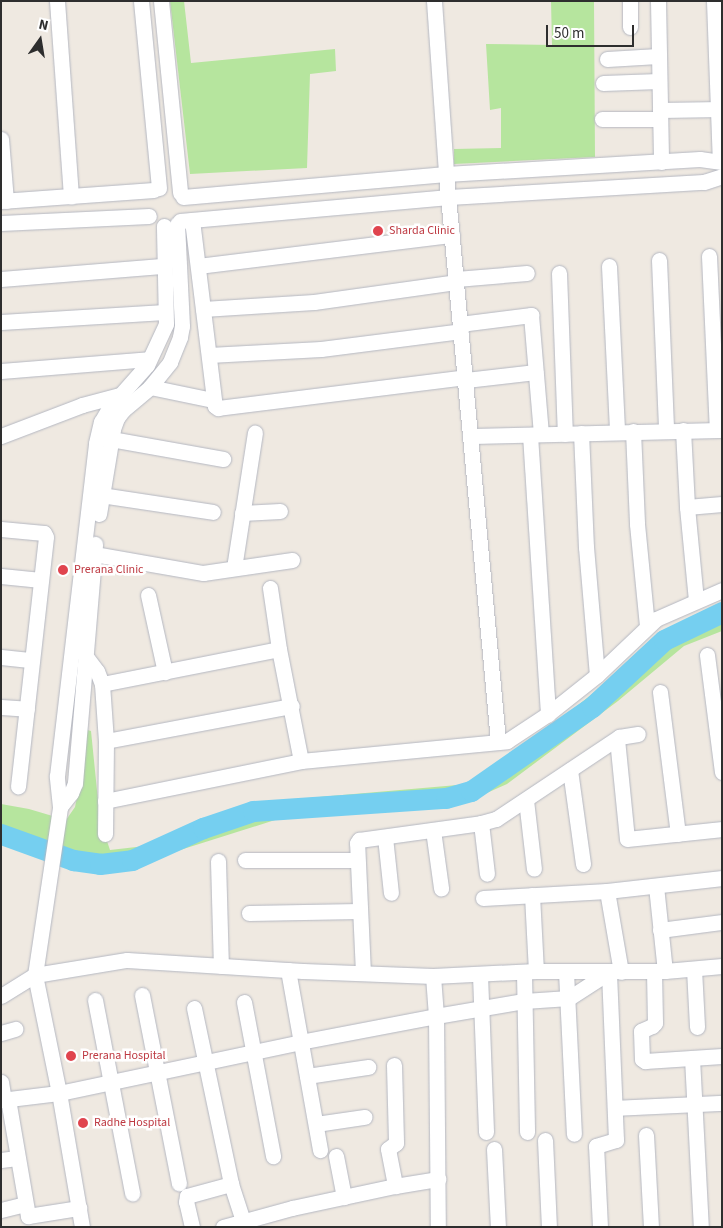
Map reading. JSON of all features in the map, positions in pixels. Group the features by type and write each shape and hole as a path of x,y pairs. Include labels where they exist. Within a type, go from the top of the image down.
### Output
{"street":[{"path":"57,1 71,196"},
{"path":"141,1 157,189 147,203 149,216 155,223 178,223 448,196 704,182 721,166 718,25 714,1"},
{"path":"82,1227 59,1093 35,975 59,811 57,776 96,443 101,422 119,395 150,359 166,324 164,266 178,223 186,209 182,195 161,1"},
{"path":"434,1 446,174 498,741"},
{"path":"630,1 630,27"},
{"path":"658,1 661,162"},
{"path":"607,59 658,56"},
{"path":"603,83 659,81"},
{"path":"602,119 720,109"},
{"path":"1,138 4,201 170,187 182,195 446,174 700,160 721,166"},
{"path":"1,223 149,216"},
{"path":"178,223 198,266 213,400 218,408 536,372"},
{"path":"59,811 75,783 84,654 94,554 101,495 111,438 117,418 150,387 170,362 180,337 182,326 178,223"},
{"path":"198,266 452,235"},
{"path":"470,436 719,430 710,256"},
{"path":"659,260 666,430"},
{"path":"1,279 164,266"},
{"path":"609,266 617,432"},
{"path":"203,309 314,302 456,280 527,273"},
{"path":"559,273 565,434"},
{"path":"1,322 166,312"},
{"path":"209,355 314,349 531,315 536,372 535,435 548,714"},
{"path":"1,371 150,359"},
{"path":"150,387 213,400"},
{"path":"1,436 82,405 119,395"},
{"path":"683,430 687,507 696,601"},
{"path":"632,431 637,524 647,626"},
{"path":"234,568 255,433"},
{"path":"581,433 586,547 597,675"},
{"path":"111,438 223,459"},
{"path":"101,495 213,512"},
{"path":"687,507 722,504"},
{"path":"242,513 280,512"},
{"path":"1,529 45,534 18,786"},
{"path":"94,554 203,573 292,560"},
{"path":"1,576 41,580"},
{"path":"270,588 279,650 292,706 301,761"},
{"path":"105,801 301,761 511,740 548,714 597,675 621,654 647,626 659,617 722,590"},
{"path":"148,595 165,672"},
{"path":"102,684 279,650"},
{"path":"84,654 97,671 102,684 106,741 105,834"},
{"path":"707,655 722,772"},
{"path":"1,657 32,660"},
{"path":"660,692 678,834"},
{"path":"106,741 292,706"},
{"path":"1,707 27,709"},
{"path":"363,972 359,911 357,843 359,840 481,823 496,819 617,739 638,734"},
{"path":"617,739 627,839 722,828"},
{"path":"570,770 583,864"},
{"path":"526,800 534,869"},
{"path":"481,823 487,874"},
{"path":"433,830 440,888"},
{"path":"385,837 391,894"},
{"path":"245,860 358,860"},
{"path":"218,861 221,966"},
{"path":"483,898 607,891 722,878"},
{"path":"656,886 660,930 655,1023 654,1026 641,1030 642,1059 722,1056"},
{"path":"600,1227 596,1146 597,1144 616,1141 615,972 607,891"},
{"path":"527,1132 524,1001 530,972 532,895"},
{"path":"249,913 359,911"},
{"path":"660,930 722,922"},
{"path":"1,996 35,975 127,960 288,970 433,976 530,972 659,971 722,966"},
{"path":"694,969 697,1027"},
{"path":"288,970 320,1150"},
{"path":"566,972 569,998 574,1134"},
{"path":"4,1100 59,1093 300,1042 436,1016 524,1001 569,998 615,972"},
{"path":"480,975 486,1132"},
{"path":"433,976 436,1016 438,1227"},
{"path":"142,995 179,1183"},
{"path":"95,1000 132,1193"},
{"path":"244,1002 273,1156"},
{"path":"194,1008 231,1184 243,1222"},
{"path":"692,1058 702,1227"},
{"path":"394,1065 396,1143 388,1149 396,1186"},
{"path":"307,1076 368,1067"},
{"path":"1,1082 29,1217 79,1208"},
{"path":"615,1108 722,1103"},
{"path":"316,1124 364,1118"},
{"path":"646,1135 651,1227"},
{"path":"545,1140 549,1227"},
{"path":"494,1148 498,1227"},
{"path":"336,1156 344,1197"},
{"path":"1,1160 17,1158"},
{"path":"223,1227 344,1197 438,1179"},
{"path":"192,1227 186,1202 188,1196 231,1184"},
{"path":"1,1210 25,1204"}],"green space":[{"path":"170,1 184,1 191,63 335,49 336,71 310,74 307,168 190,174"},
{"path":"551,1 594,1 595,157 454,164 454,149 501,148 501,108 490,110 486,44 552,45"},
{"path":"722,604 722,631 684,646 618,701 507,784 462,804 275,820 139,863 106,869 65,863 1,844 1,804 29,809 66,820 75,807 81,778 84,729 91,731 100,820 110,850 145,846 252,808 296,799 469,784 557,722 671,631"}],"waterway":[{"path":"1,834 73,860 100,864 132,860 203,828 253,811 446,798 471,791 592,707 664,640 722,612"}],"place":[{"name":"Sharda Clinic","path":"378,231"},
{"name":"Prerana Clinic","path":"63,570"},
{"name":"Prerana Hospital","path":"71,1056"},
{"name":"Radhe Hospital","path":"83,1123"}]}
